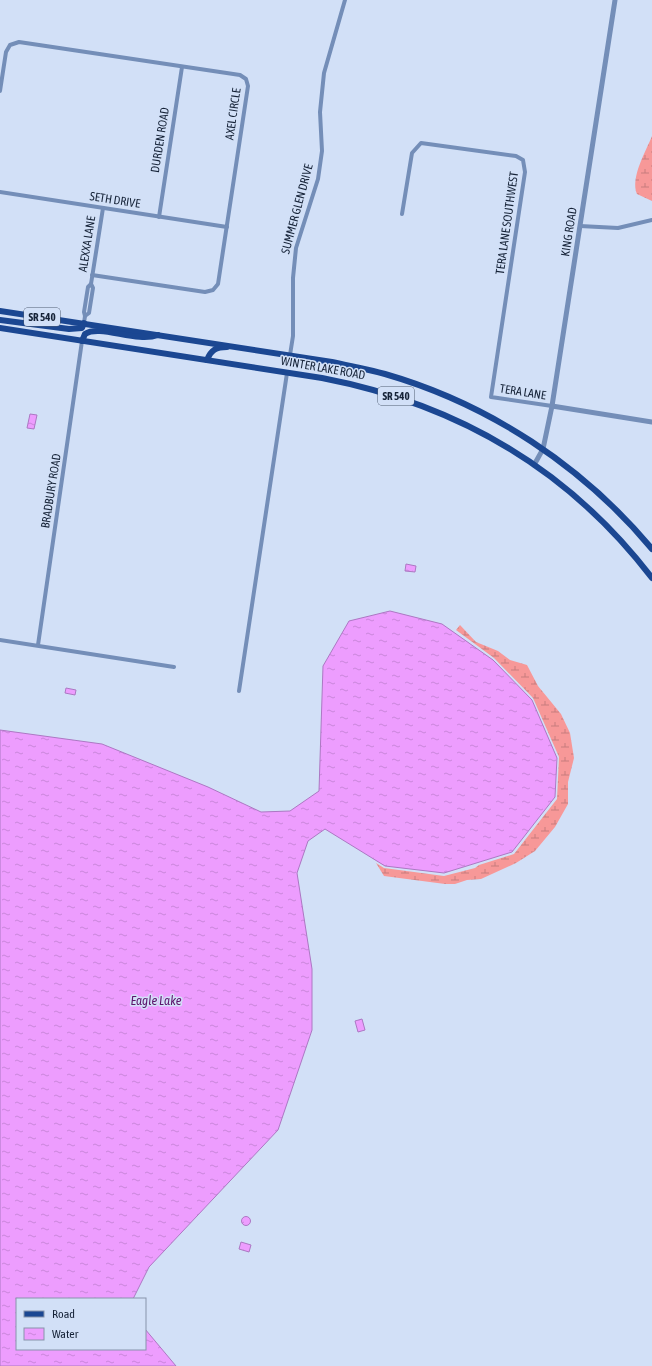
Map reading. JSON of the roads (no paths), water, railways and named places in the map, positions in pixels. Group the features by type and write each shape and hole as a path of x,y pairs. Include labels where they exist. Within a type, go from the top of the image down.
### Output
{"main road":[{"name":"WINTER LAKE ROAD","path":"0,310 268,351 385,374 417,385 466,404 497,420 543,449 597,492 652,549"},
{"path":"0,320 73,330 82,328 84,323"},
{"name":"WINTER LAKE ROAD","path":"0,328 287,372 360,385 423,406 454,418 484,434 534,465 567,490 605,525 652,578"},
{"path":"82,341 85,334 94,331 144,338 160,334"},
{"path":"207,360 210,352 219,347 268,351"}],"street":[{"name":"SUMMER GLEN DRIVE","path":"290,355 293,336 293,278 296,248 318,179 322,151 320,112 324,73 345,0"},
{"name":"KING ROAD","path":"534,465 543,449 552,406 615,0"},
{"name":"AXEL CIRCLE","path":"0,91 6,52 10,45 19,42 240,75 246,79 248,86 218,284 213,290 205,292 92,275"},
{"name":"DURDEN ROAD","path":"159,216 182,67"},
{"name":"TERA LANE SOUTHWEST","path":"402,214 412,153 421,143 516,156 524,161 525,172 491,397"},
{"name":"SETH DRIVE","path":"0,192 226,227"},
{"name":"ALEXXA LANE","path":"84,323 85,316 89,313 93,288 91,284 92,275 103,208"},
{"path":"580,226 618,228 652,220"},
{"name":"BRADBURY ROAD","path":"38,645 82,341"},
{"path":"239,691 287,372"},
{"name":"TERA LANE","path":"491,397 552,406"},
{"path":"552,406 652,422"},
{"path":"0,640 174,667"}],"water":[{"path":"30,414 37,415 34,429 27,428"},
{"path":"406,564 416,566 415,572 405,571"},
{"name":"Eagle Lake","path":"390,611 442,624 493,660 532,700 557,758 555,797 512,852 444,873 385,866 325,829 308,841 297,873 312,969 312,1030 278,1130 149,1267 134,1298 16,1298 16,1350 146,1350 146,1330 176,1366 0,1366 0,730 102,744 208,787 261,812 290,811 319,791 323,666 349,621"},
{"path":"66,688 76,690 75,695 65,693"},
{"path":"362,1019 365,1030 358,1032 355,1021"},
{"path":"244,1217 248,1217 250,1221 248,1225 244,1225 242,1223 242,1219"},
{"path":"241,1242 251,1245 249,1252 239,1249"}]}
